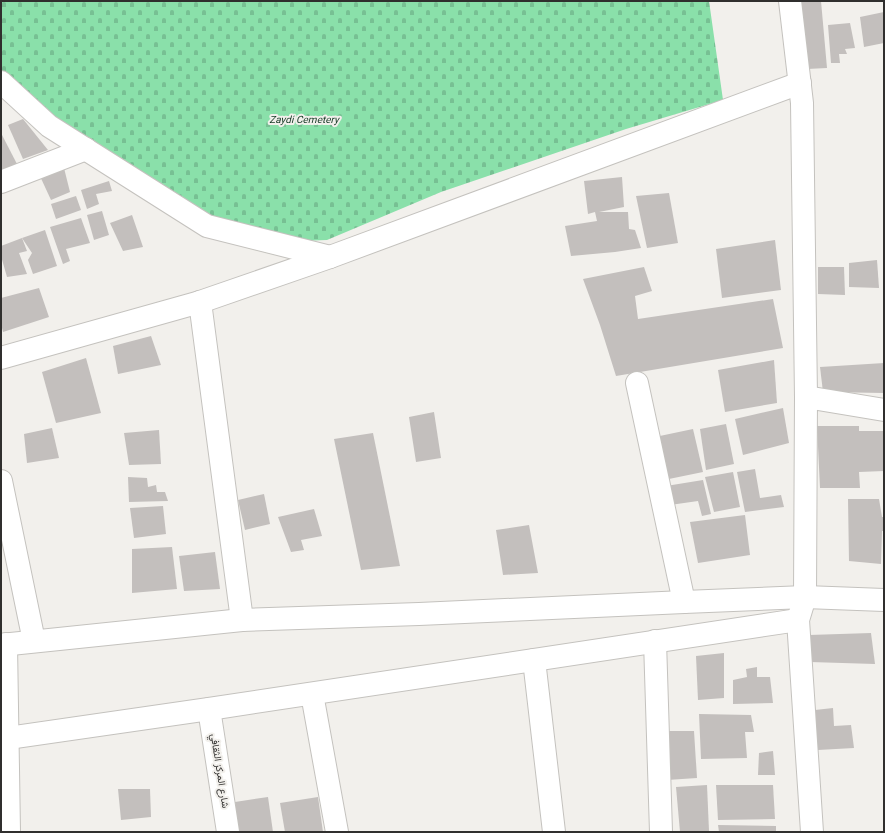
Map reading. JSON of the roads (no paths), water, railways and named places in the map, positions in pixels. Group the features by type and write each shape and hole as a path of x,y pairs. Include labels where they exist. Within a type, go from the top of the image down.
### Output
{"street":[{"path":"790,1 802,104 806,397 805,597 798,620 812,832"},
{"path":"1,82 49,126 207,226 330,257"},
{"path":"1,358 200,302 330,257 800,83"},
{"path":"1,182 86,149"},
{"path":"200,302 242,620"},
{"path":"637,383 684,602"},
{"path":"806,397 884,410"},
{"path":"1,481 34,641"},
{"path":"9,832 5,738 4,644 242,620 427,614 805,597 884,600"},
{"path":"5,738 312,694 798,620"},
{"path":"655,641 662,832"},
{"path":"534,660 554,832"},
{"path":"312,694 337,832"},
{"name":"شارع المركز الثقافي","path":"209,709 228,832"}],"park label":[{"name":"Zaydi Cemetery","path":"304,120"}]}
